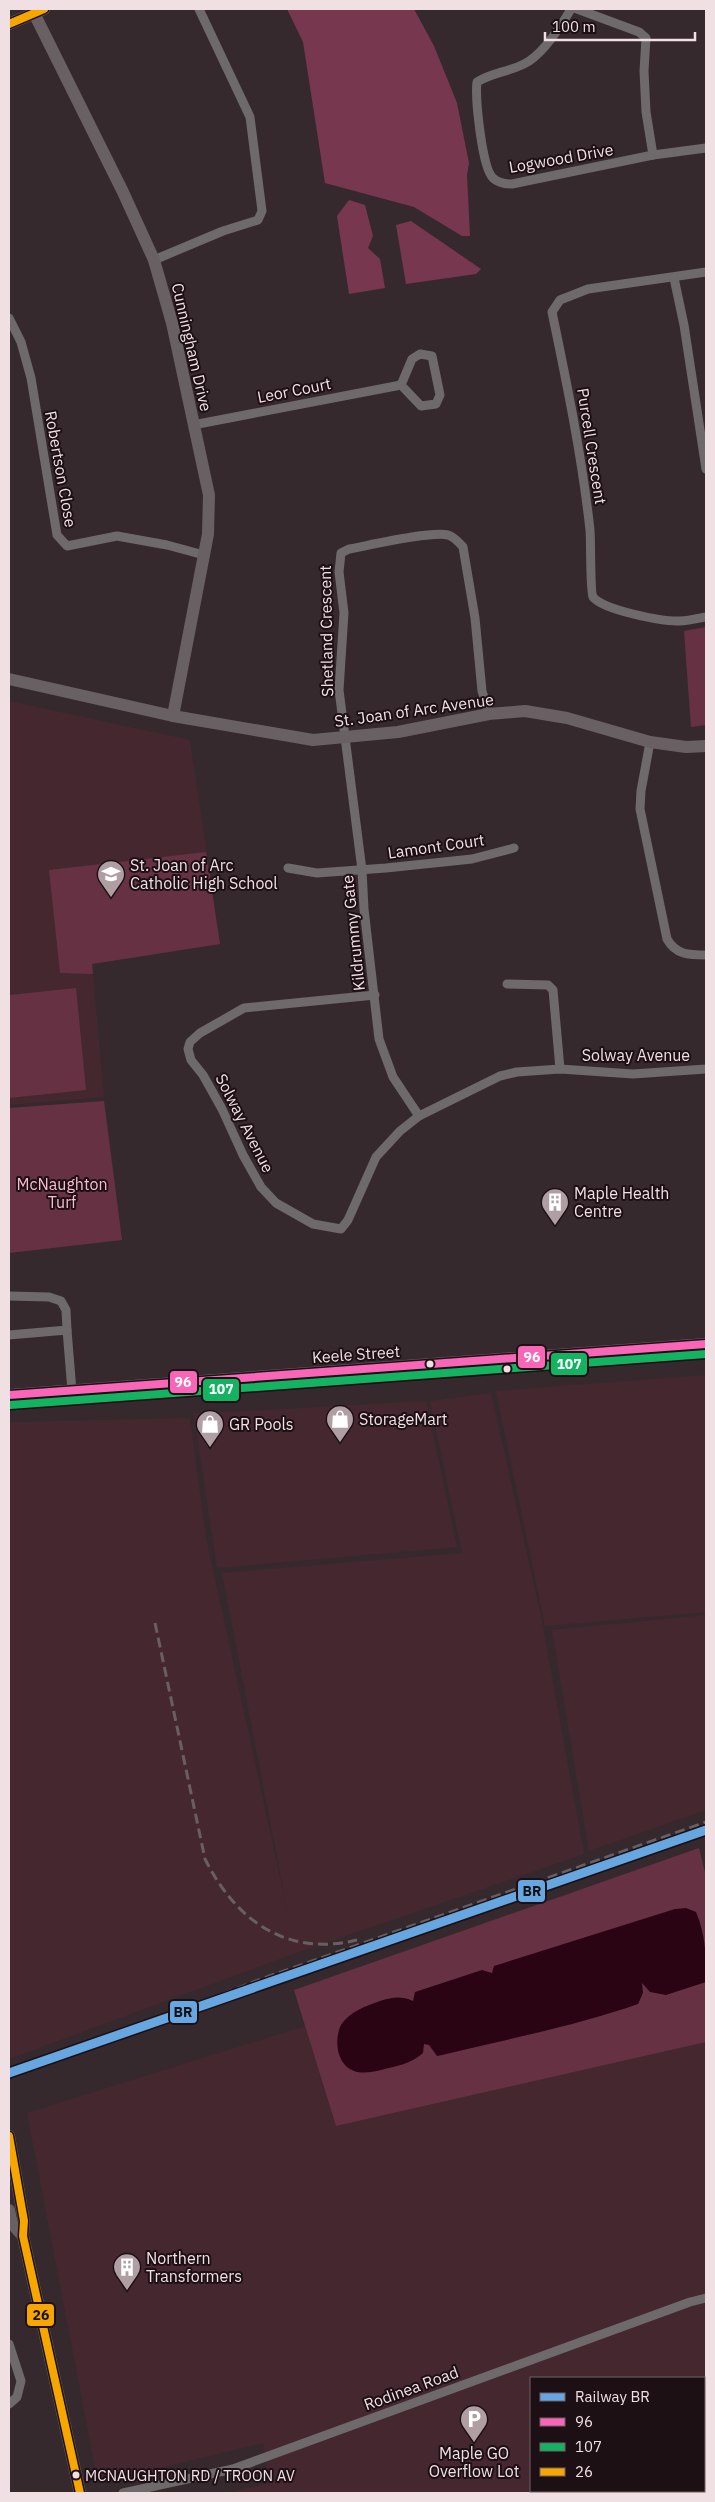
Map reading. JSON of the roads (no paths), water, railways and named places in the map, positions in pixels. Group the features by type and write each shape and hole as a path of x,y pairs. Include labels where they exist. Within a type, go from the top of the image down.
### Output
{"street":[{"path":"154,260 223,231 258,220 262,211 250,118 199,9"},
{"name":"Logwood Drive","path":"571,9 553,38 526,64 487,76 477,82 477,110 488,168 492,178 503,183 512,184 654,155 706,148"},
{"path":"577,9 639,32 646,38 644,71 646,112 654,155"},
{"path":"9,24 37,10"},
{"name":"Cunningham Drive","path":"37,10 154,260 172,324 209,495 210,512 204,554 173,716"},
{"name":"Purcell Crescent","path":"706,272 588,289 560,300 552,312 571,406 589,521 592,596 600,604 629,613 679,621 706,617"},
{"path":"674,278 684,325 706,469"},
{"name":"Robertson Close","path":"9,319 21,342 31,378 57,534 61,540 67,546 122,537 204,554"},
{"path":"420,354 432,356 440,395 436,404 421,406 401,385 412,359 420,354"},
{"name":"Leor Court","path":"193,425 401,385"},
{"name":"Shetland Crescent","path":"345,738 339,690 344,613 339,572 342,552 349,549 423,536 447,535 456,539 463,547 475,618 482,691 489,714"},
{"name":"St. Joan of Arc Avenue","path":"9,679 173,716 312,740 398,732 489,714 525,711 543,713 650,742 686,747 706,746"},
{"name":"Kildrummy Gate","path":"345,738 362,870 364,910 379,1039 393,1077 419,1116"},
{"path":"650,742 641,791 640,809 667,938 672,948 681,954 706,955"},
{"name":"Lamont Court","path":"288,868 317,873 362,870 472,859 514,848"},
{"path":"507,984 548,985 553,990 556,1005 560,1069"},
{"name":"Solway Avenue","path":"375,995 244,1008 200,1033 190,1042 189,1056 203,1075 222,1109 247,1164 261,1187 276,1204 313,1224 341,1228 348,1220 376,1157 400,1130 419,1116 500,1076 517,1072 560,1069 633,1074 706,1069"},
{"path":"9,1296 48,1298 61,1301 66,1310 72,1391"},
{"path":"9,1335 68,1330"},
{"name":"Keele Street","path":"9,1395 706,1344"},
{"path":"9,2136 24,2221 23,2236 80,2493"},
{"path":"9,2210 12,2224 23,2236"},
{"name":"Rodinea Road","path":"123,2493 233,2469 690,2302 706,2298"},
{"path":"9,2344 21,2381 17,2397 9,2404"}],"railway":[{"path":"155,1623 205,1859 218,1881 232,1900 248,1916 266,1929 286,1938 308,1943 332,1944 357,1940"},
{"path":"111,2037 261,1979 706,1822"}],"rail line":[{"name":"BR","path":"9,2073 706,1830"}],"place":[{"name":"St. Joan of Arc Catholic High School","path":"111,898"},
{"name":"Maple Health Centre","path":"555,1226"},
{"name":"StorageMart","path":"340,1443"},
{"name":"GR Pools","path":"210,1448"},
{"name":"Northern Transformers","path":"127,2291"},
{"name":"Maple GO Overflow Lot","path":"474,2443"},
{"name":"MCNAUGHTON RD / TROON AV","path":"76,2475"}],"park label":[{"name":"McNaughton Turf","path":"62,1193"}]}
